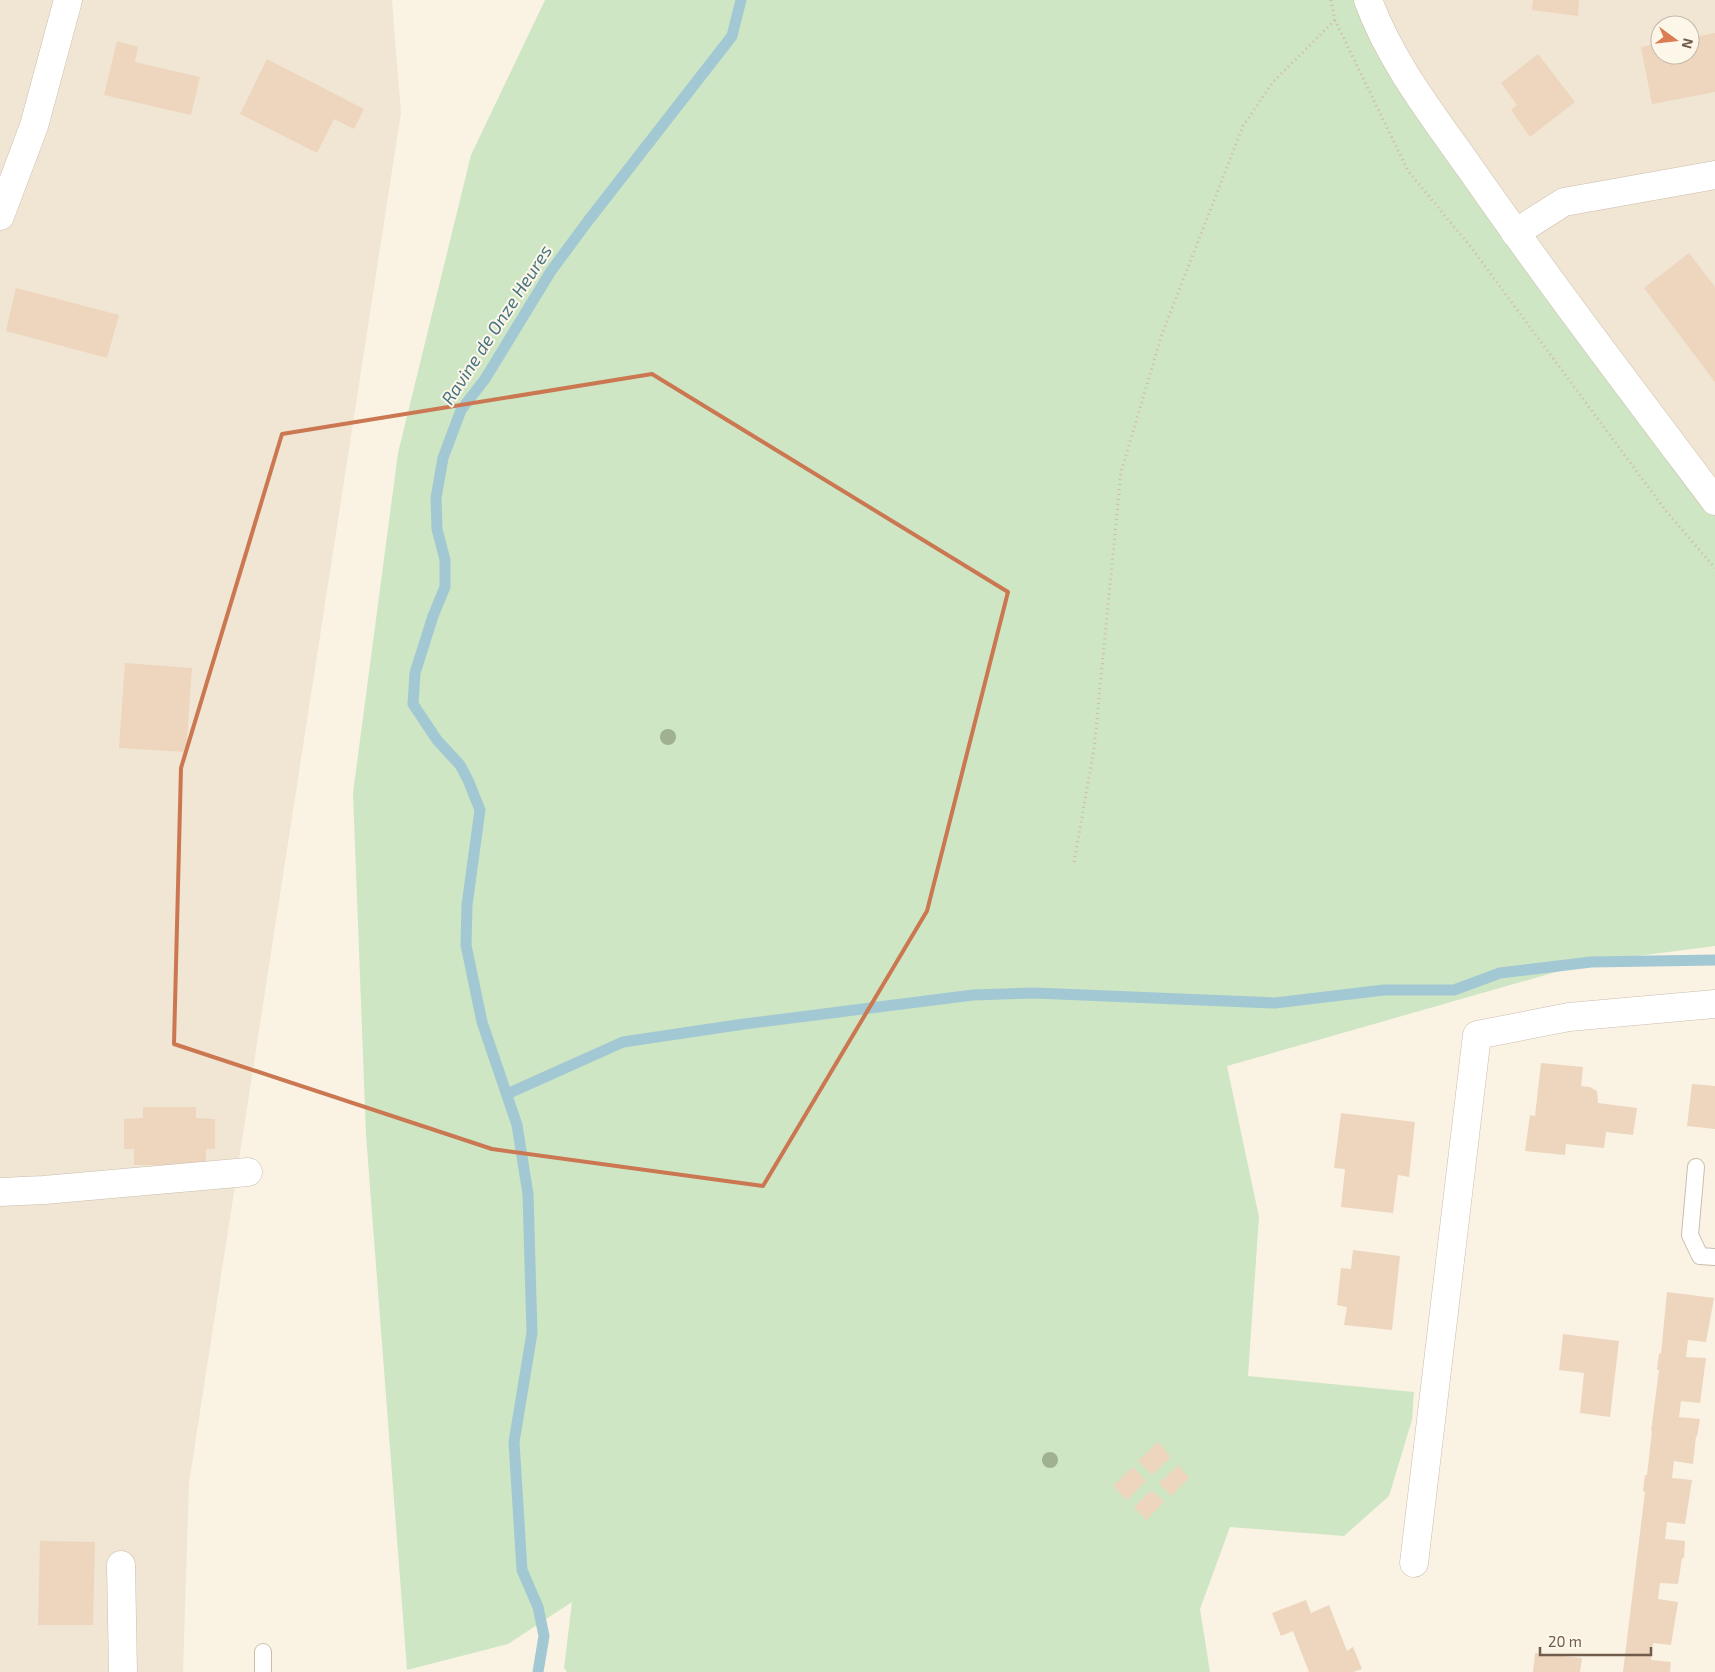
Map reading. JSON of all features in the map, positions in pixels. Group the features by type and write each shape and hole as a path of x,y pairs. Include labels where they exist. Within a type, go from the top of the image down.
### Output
{"street":[{"path":"0,216 34,126 68,0"},
{"path":"1368,0 1378,27 1414,88 1515,233 1715,501"},
{"path":"1515,233 1564,202 1715,175"},
{"path":"1414,1563 1477,1035 1569,1017 1715,1004"},
{"path":"0,1192 44,1190 248,1172"},
{"path":"121,1564 123,1672"}],"lane":[{"path":"1696,1167 1690,1235 1700,1256 1715,1257"},
{"path":"263,1652 263,1672"}],"path":[{"path":"1330,0 1335,20 1408,171 1470,246 1666,511 1715,568"},
{"path":"1074,862 1094,749 1121,472 1162,334 1243,126 1272,82 1335,20"}],"highlighted area":[{"path":"652,374 1008,592 927,911 763,1186 492,1149 174,1044 181,768 282,434"}],"shaded area":[{"path":"0,0 392,0 401,113 189,1483 183,1672 0,1672"},
{"path":"1352,0 1715,0 1715,537"}],"green space":[{"path":"545,0 1368,0 1715,501 1715,946 1591,962 1227,1066 1259,1217 1248,1376 1414,1392 1412,1420 1389,1496 1344,1536 1230,1527 1200,1609 1210,1672 567,1672 564,1668 572,1602 508,1644 407,1670 366,1135 353,793 398,453 471,155"}],"building":[{"path":"1533,0 1579,0 1578,16 1532,10"},
{"path":"1715,33 1715,92 1652,104 1641,47 1650,45 1650,65 1700,65 1700,36"},
{"path":"117,41 138,47 135,62 200,77 191,115 104,95"},
{"path":"1538,54 1575,102 1530,137 1511,110 1517,105 1501,83"},
{"path":"267,59 364,109 354,129 334,119 317,153 240,114"},
{"path":"1689,253 1715,287 1715,382 1644,288"},
{"path":"16,288 119,315 107,358 6,331"},
{"path":"125,663 192,668 186,752 119,748"},
{"path":"1541,1063 1583,1067 1581,1086 1590,1087 1597,1091 1598,1103 1637,1108 1633,1135 1606,1132 1604,1148 1566,1144 1565,1155 1525,1151 1530,1115 1535,1116"},
{"path":"1692,1084 1715,1086 1715,1129 1687,1126"},
{"path":"143,1107 196,1107 196,1118 215,1119 215,1149 206,1149 206,1165 134,1165 134,1149 124,1149 124,1119 143,1118"},
{"path":"1341,1113 1415,1122 1409,1177 1398,1175 1393,1213 1341,1207 1345,1169 1334,1168"},
{"path":"1353,1250 1400,1256 1392,1330 1344,1325 1347,1307 1337,1305 1341,1268 1351,1269"},
{"path":"1667,1292 1714,1298 1706,1342 1688,1340 1686,1357 1706,1358 1700,1403 1681,1401 1679,1417 1700,1419 1693,1464 1674,1461 1672,1478 1692,1480 1685,1524 1667,1522 1665,1539 1685,1541 1684,1558 1682,1558 1678,1584 1660,1583 1658,1599 1678,1602 1671,1645 1653,1643 1651,1660 1671,1662 1670,1672 1623,1672 1645,1492 1643,1491 1645,1475 1647,1475"},
{"path":"1563,1334 1619,1341 1610,1417 1580,1413 1584,1373 1559,1370"},
{"path":"1158,1442 1171,1457 1152,1475 1138,1461"},
{"path":"1178,1465 1189,1478 1171,1496 1159,1483"},
{"path":"1133,1467 1146,1481 1127,1500 1113,1486"},
{"path":"1152,1490 1164,1502 1146,1520 1134,1507"},
{"path":"40,1541 95,1542 93,1625 38,1625"},
{"path":"1306,1600 1311,1613 1329,1605 1347,1651 1353,1647 1362,1669 1353,1672 1309,1672 1293,1631 1281,1636 1272,1613"},
{"path":"1535,1653 1582,1658 1580,1672 1533,1672"}],"waterway":[{"name":"Ravine de Onze Heures","path":"538,1672 544,1636 538,1607 522,1570 514,1442 532,1333 528,1194 517,1125 482,1022 466,945 467,905 480,810 460,765 437,740 413,704 415,673 433,616 445,587 445,560 437,529 436,498 443,458 461,410 485,379 551,271 732,36 741,0"},
{"path":"507,1094 623,1042 744,1024 973,995 1035,993 1275,1003 1384,990 1454,990 1500,973 1591,962 1715,960"}]}
